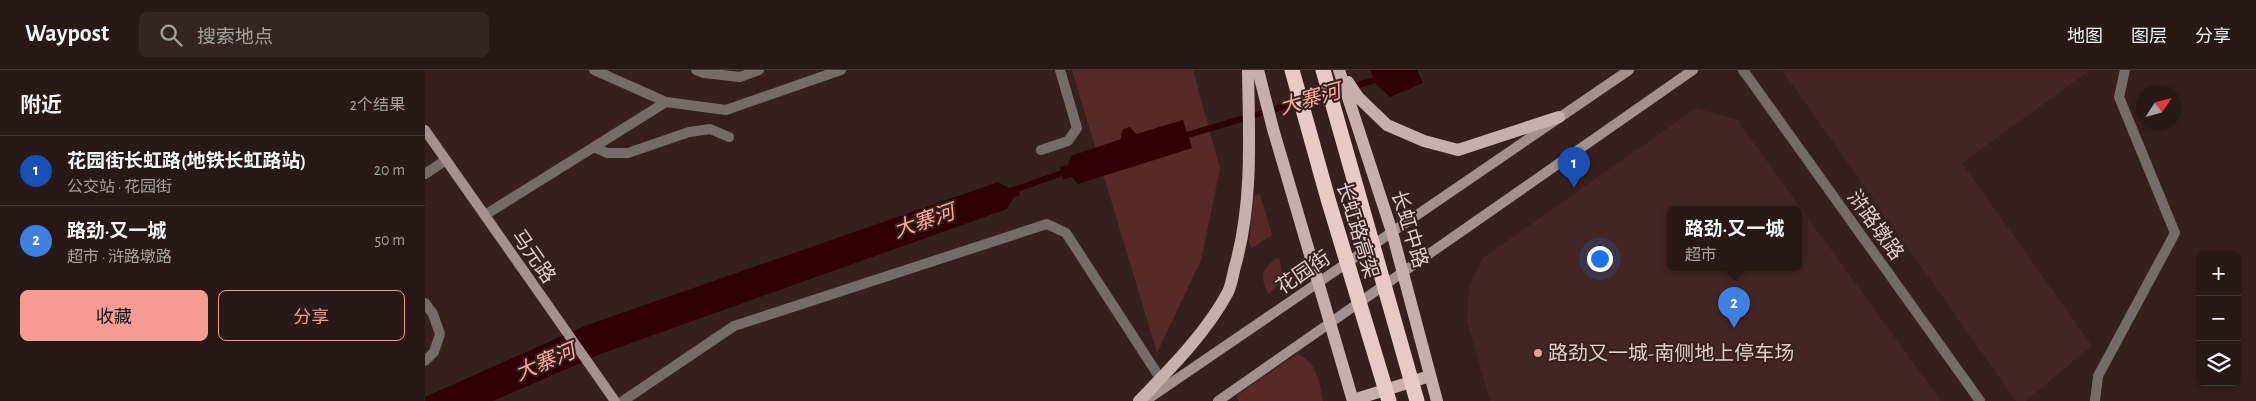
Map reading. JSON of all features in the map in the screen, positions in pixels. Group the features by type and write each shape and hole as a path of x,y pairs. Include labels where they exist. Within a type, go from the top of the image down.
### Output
{"highway":[{"name":"长虹路高架","path":"1292,70 1328,199 1389,401"},
{"name":"长虹路高架","path":"1323,70 1417,401"}],"main road":[{"path":"1139,401 1164,383 1228,291 1243,240 1249,186 1251,138 1249,70"},
{"path":"1258,70 1317,283 1353,400 1430,376"},
{"path":"1339,70 1353,97 1387,125 1424,141 1458,150 1559,118"},
{"name":"花园街","path":"1145,401 1164,383 1317,283 1629,70"},
{"path":"1218,401 1693,70"},
{"name":"长虹中路","path":"1353,97 1392,232 1437,401"},
{"name":"马元路","path":"425,130 615,401"}],"street":[{"path":"594,70 666,102 726,110 841,70"},
{"path":"696,70 740,77 759,70"},
{"path":"1041,150 1068,141 1077,128 1060,70"},
{"name":"浒路墩路","path":"1743,70 1980,401"},
{"path":"2095,401 2098,376 2175,233 2119,98 2125,70"},
{"path":"485,215 666,102"},
{"path":"594,147 607,153 628,153 689,132 710,129 729,137"},
{"path":"425,174 446,160"},
{"path":"623,401 734,326 1047,224 1066,233 1164,383"},
{"path":"425,303 433,314 440,334 434,352 425,361"}],"shaded area":[{"path":"1072,70 1193,70 1220,169 1201,260 1157,353"},
{"path":"1782,70 2090,70 1962,163 2092,346 2025,401 2016,401"},
{"path":"1696,108 1737,120 1799,206 1667,206 1667,271 1802,271 1802,210 1941,401 1490,401 1467,321 1469,286 1483,258"},
{"path":"1260,194 1272,235 1252,248 1249,243 1254,196"},
{"path":"1276,258 1280,259 1281,279 1277,286 1268,294 1263,274"},
{"path":"1297,354 1309,362 1316,373 1323,401 1239,401 1236,396"}],"water":[{"path":"1370,70 1417,70 1423,83 1390,97 1376,84"},
{"path":"1183,120 1192,148 1078,184 1072,177 1063,179 1060,167 1068,165 1071,156 1121,139 1122,130 1130,127 1136,134"},
{"path":"998,182 1009,188 1017,186 1020,195 1013,198 1007,209 603,353 493,401 425,401 425,397 587,325"}],"waterway":[{"name":"大寨河","path":"1180,137 1382,78"},
{"name":"大寨河","path":"1011,191 1068,171"}],"place":[{"name":"花园街长虹路(地铁长虹路站)","path":"1574,188"},
{"name":"路劲·又一城","path":"1734,328"},
{"name":"路劲又一城-南侧地上停车场","path":"1538,353"}]}
